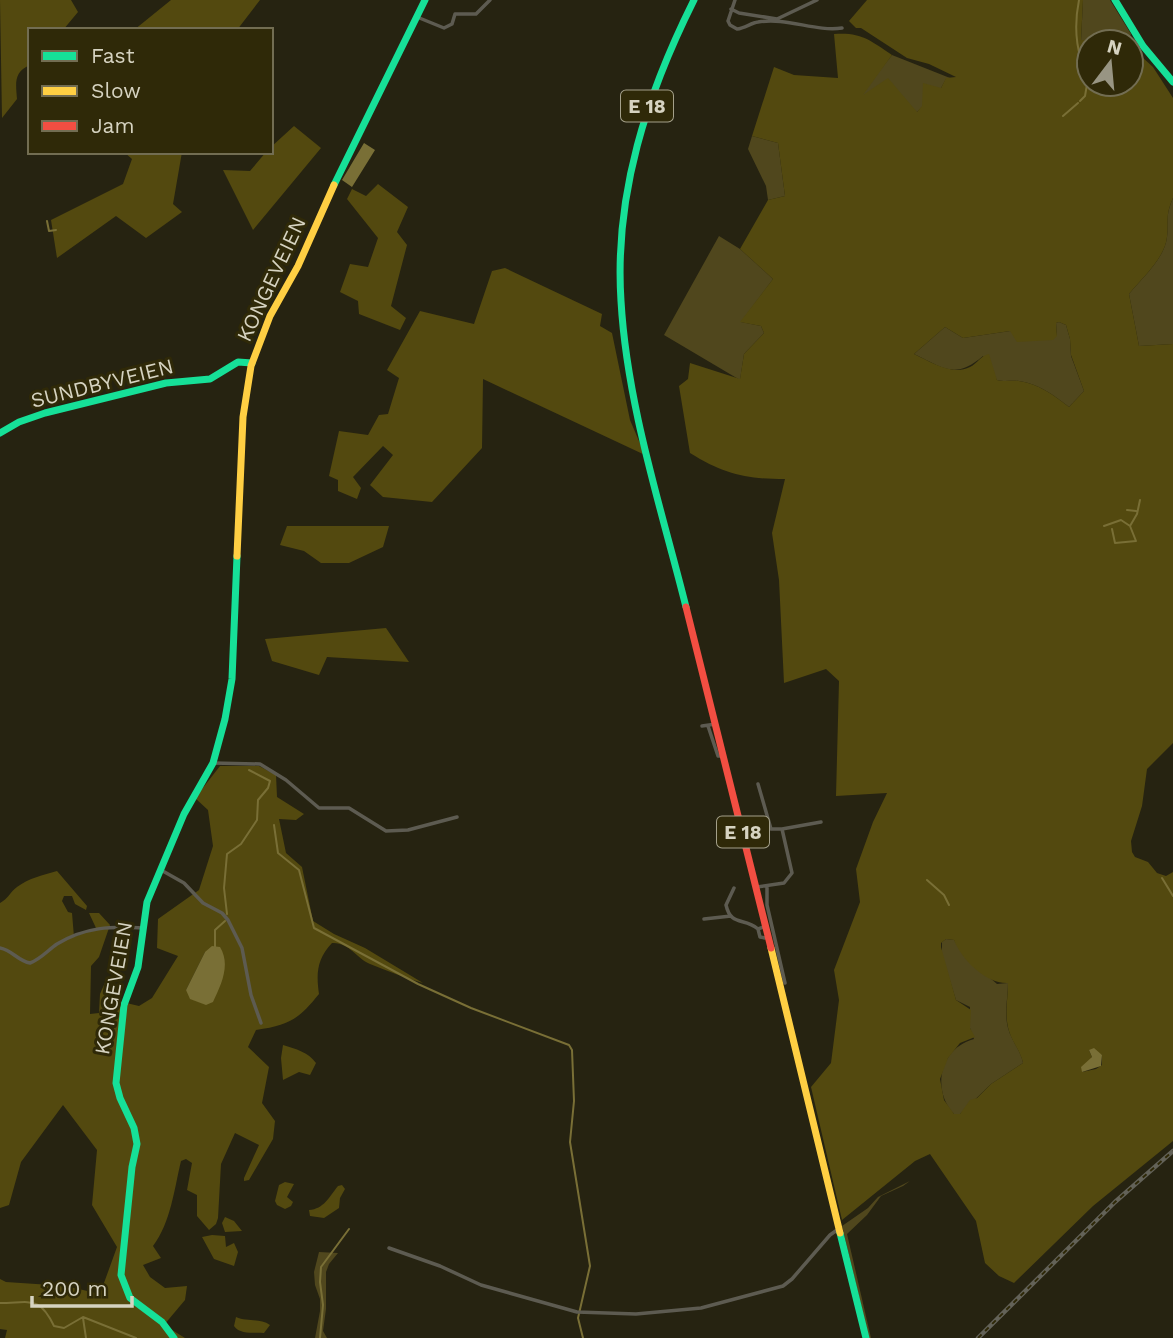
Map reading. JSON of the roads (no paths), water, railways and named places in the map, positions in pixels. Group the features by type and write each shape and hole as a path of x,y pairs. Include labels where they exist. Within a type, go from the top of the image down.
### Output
{"main road":[{"name":"KONGEVEIEN","path":"174,1338 164,1324 134,1303 126,1291 121,1275 132,1167 137,1144 134,1128 117,1091 115,1078 122,1041 124,1006 138,967 147,902 184,814 213,762 231,690 243,417 252,363 272,312 298,266 331,192 425,0"},
{"name":"E 18","path":"694,0 659,71 636,142 623,219 620,289 623,336 630,383 712,725 724,756 767,926 866,1338"},
{"path":"1115,0 1143,46 1173,82"},
{"name":"SUNDBYVEIEN","path":"0,433 19,422 45,413 166,383 210,379 238,362 252,363"}],"street":[{"path":"417,17 444,28 452,23 455,14 473,15 490,0"},
{"path":"736,0 729,21 730,25 737,29 756,22 809,25 826,30 842,29"},
{"path":"731,9 777,19 817,0"},
{"path":"702,726 712,725"},
{"path":"213,762 260,764 286,780 319,808 349,808 382,830 408,830 457,817"},
{"path":"758,784 770,827 774,830 821,822"},
{"path":"757,887 784,883 792,873 782,829"},
{"path":"160,870 176,877 203,903 222,913 228,920 242,948 251,995 261,1023"},
{"path":"767,886 767,905 785,983"},
{"path":"733,888 726,905 731,916 737,921 750,922 758,929 760,937 765,938"},
{"path":"704,919 731,916"},
{"path":"0,948 30,963 57,944 86,930 108,926 143,928"},
{"path":"758,929 767,926"},
{"path":"389,1248 440,1266 481,1285 578,1313 624,1315 681,1311 719,1304 779,1287 792,1279 830,1235 839,1229"}],"waterway":[{"path":"1077,28 1079,0"},
{"path":"1080,101 1083,98"},
{"path":"1063,116 1078,103"},
{"path":"47,221 49,231 56,230"},
{"path":"1112,529 1115,543 1136,541 1130,526 1137,514 1140,500"},
{"path":"1127,510 1136,511"},
{"path":"1104,526 1121,520 1130,526"},
{"path":"227,914 224,888 227,854 241,844 257,820 258,800 270,781 249,770"},
{"path":"274,825 278,853 299,870 314,928 418,984 471,1008 569,1045 572,1050 574,1101 570,1142 590,1266 578,1318 583,1338"},
{"path":"1162,878 1173,896"},
{"path":"927,880 944,895 949,905"},
{"path":"215,947 215,930 225,921"},
{"path":"320,1338 323,1305 321,1267 349,1229"},
{"path":"0,1303 26,1302 38,1305 54,1326 64,1328 83,1317 136,1338"},
{"path":"83,1318 86,1338"}],"railway":[{"path":"978,1338 1115,1202 1173,1151"}]}
